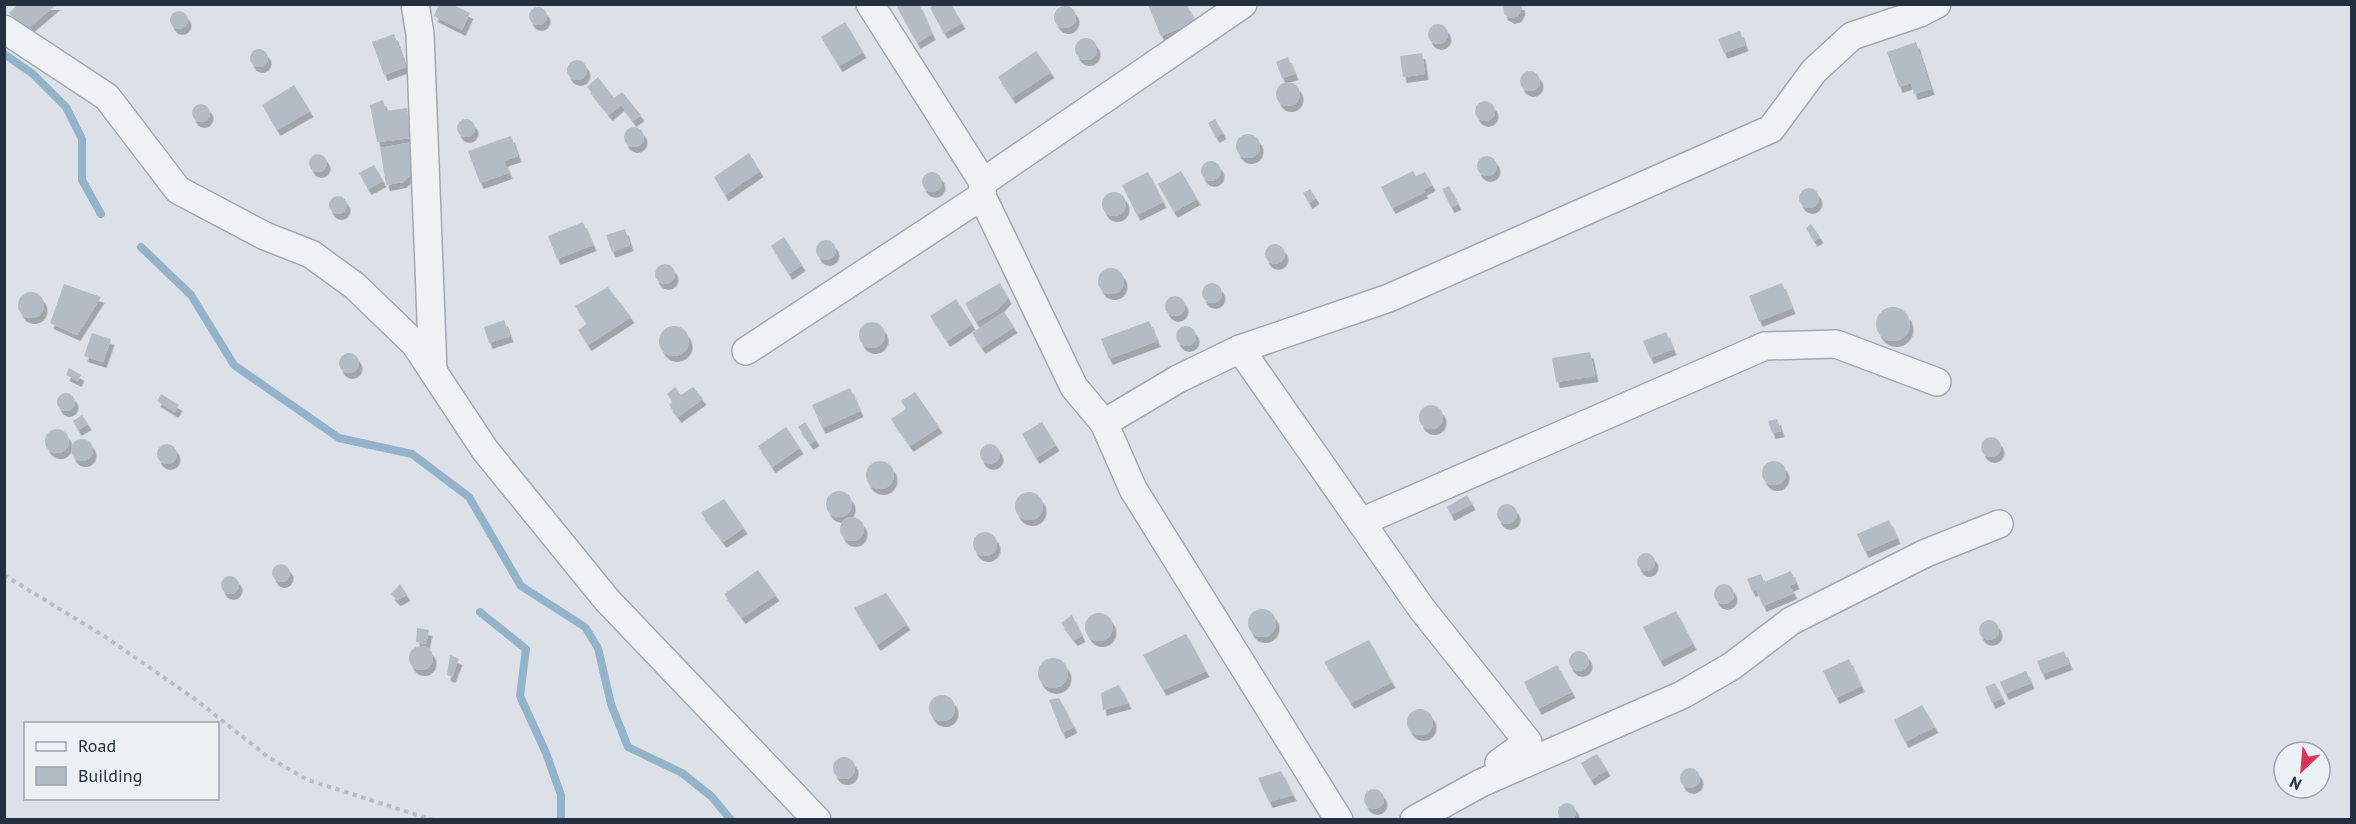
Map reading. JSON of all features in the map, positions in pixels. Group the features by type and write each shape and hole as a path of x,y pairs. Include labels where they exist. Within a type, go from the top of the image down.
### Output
{"street":[{"path":"415,4 420,34 433,371"},
{"path":"870,4 983,189 1074,387 1104,423 1133,489 1339,819"},
{"path":"746,351 983,189 1216,13 1243,4"},
{"path":"1104,423 1178,379 1240,349 1389,298 1772,129 1814,71 1852,36 1920,13 1937,4"},
{"path":"4,29 107,97 178,190 265,236 311,254 355,286 415,344 485,450 607,600 817,819"},
{"path":"1361,522 1765,346 1836,344 1937,382"},
{"path":"1240,349 1422,609 1528,742 1449,815 1414,819"},
{"path":"1449,815 1481,783 1682,695 1732,666 1791,621 1926,553 1999,524"}],"path":[{"path":"4,575 104,636 195,699 268,757 308,780 433,819"}],"building":[{"path":"19,4 57,4 25,31 9,13"},
{"path":"439,4 451,4 470,13 462,30 434,16"},
{"path":"901,4 919,4 932,34 917,43 897,7"},
{"path":"935,4 951,4 962,23 944,33 930,8"},
{"path":"1503,4 1521,4 1522,9 1518,16 1511,18 1504,14"},
{"path":"1148,5 1187,5 1195,22 1161,36"},
{"path":"1065,6 1073,9 1076,17 1073,25 1065,28 1057,25 1054,17 1057,9"},
{"path":"538,7 544,10 547,16 544,22 538,25 532,22 529,16 532,10"},
{"path":"179,11 185,14 188,20 185,26 179,29 173,26 170,20 173,14"},
{"path":"845,22 863,52 839,66 821,37"},
{"path":"1438,24 1445,27 1448,34 1445,41 1438,44 1431,41 1428,34 1431,27"},
{"path":"1740,31 1745,45 1724,53 1718,39"},
{"path":"394,34 406,67 384,75 372,42"},
{"path":"1086,38 1094,41 1097,49 1094,57 1086,60 1078,57 1075,49 1078,41"},
{"path":"1916,42 1931,89 1914,94 1911,83 1899,87 1887,52"},
{"path":"259,49 265,52 268,58 265,64 259,67 253,64 250,58 253,52"},
{"path":"1036,51 1051,72 1012,98 998,77"},
{"path":"1422,53 1425,74 1403,77 1400,56"},
{"path":"1288,57 1295,74 1282,78 1276,62"},
{"path":"577,60 584,63 587,70 584,77 577,80 570,77 567,70 570,63"},
{"path":"1530,71 1537,74 1540,81 1537,88 1530,91 1523,88 1520,81 1523,74"},
{"path":"598,77 614,98 622,92 641,115 633,121 621,105 609,115 587,87"},
{"path":"1288,82 1293,83 1299,89 1299,99 1293,105 1288,106 1283,105 1277,99 1276,94 1277,89 1283,83"},
{"path":"294,85 310,111 277,130 262,105"},
{"path":"383,100 386,111 407,108 412,138 377,142 370,105"},
{"path":"1485,101 1492,104 1495,111 1492,118 1485,121 1478,118 1475,111 1478,104"},
{"path":"201,104 207,107 210,113 207,119 201,122 195,119 192,113 195,107"},
{"path":"466,119 472,122 475,128 472,134 466,137 460,134 457,128 460,122"},
{"path":"1215,119 1223,133 1216,137 1208,123"},
{"path":"634,127 641,130 644,137 641,144 634,147 627,144 624,137 627,130"},
{"path":"1248,134 1257,137 1260,146 1257,155 1248,158 1239,155 1236,146 1239,137"},
{"path":"511,136 518,156 504,161 509,173 480,183 468,151"},
{"path":"413,142 418,169 403,182 386,185 380,148"},
{"path":"749,153 760,171 725,195 714,177"},
{"path":"318,154 324,157 327,163 324,169 318,172 312,169 309,163 312,157"},
{"path":"1487,156 1494,159 1497,166 1494,173 1487,176 1480,173 1477,166 1480,159"},
{"path":"1211,161 1218,164 1221,171 1218,178 1211,181 1204,178 1201,171 1204,164"},
{"path":"374,165 383,181 368,189 359,173"},
{"path":"1181,171 1197,199 1174,212 1158,184"},
{"path":"1413,171 1416,176 1425,172 1432,185 1423,190 1425,192 1392,208 1381,187"},
{"path":"932,172 939,175 942,182 939,189 932,192 925,189 922,182 925,175"},
{"path":"1148,172 1163,202 1137,215 1122,185"},
{"path":"1449,186 1458,204 1451,207 1442,189"},
{"path":"1809,188 1816,191 1819,198 1816,205 1809,208 1802,205 1799,198 1802,191"},
{"path":"1310,189 1316,198 1309,203 1303,193"},
{"path":"1114,192 1119,193 1125,199 1125,209 1119,215 1114,216 1109,215 1103,209 1102,204 1103,199 1109,193"},
{"path":"338,196 344,199 347,205 344,211 338,214 332,211 329,205 332,199"},
{"path":"583,222 593,245 557,259 548,236"},
{"path":"1811,224 1820,237 1814,241 1806,228"},
{"path":"625,229 630,245 612,252 606,235"},
{"path":"784,237 802,265 789,274 771,246"},
{"path":"826,240 833,243 836,250 833,257 826,260 819,257 816,250 819,243"},
{"path":"1275,244 1282,247 1285,254 1282,261 1275,264 1268,261 1265,254 1268,247"},
{"path":"665,264 672,267 675,274 672,281 665,284 658,281 655,274 658,267"},
{"path":"1111,268 1120,272 1124,281 1120,290 1111,294 1102,290 1098,281 1102,272"},
{"path":"1000,283 1008,298 997,310 976,322 965,303"},
{"path":"1212,283 1219,286 1222,293 1219,300 1212,303 1205,300 1202,293 1205,286"},
{"path":"1782,283 1792,308 1759,321 1749,296"},
{"path":"64,284 101,297 77,335 50,323"},
{"path":"608,287 631,317 588,345 578,330 587,324 575,306"},
{"path":"31,292 41,295 44,305 41,315 31,318 21,315 18,305 21,295"},
{"path":"1175,296 1182,299 1185,306 1182,313 1175,316 1168,313 1165,306 1168,299"},
{"path":"956,299 972,324 947,341 930,316"},
{"path":"1893,307 1905,312 1910,324 1905,336 1893,341 1881,336 1876,324 1881,312"},
{"path":"1004,312 1014,327 982,348 972,333"},
{"path":"504,320 510,336 489,343 484,327"},
{"path":"1149,321 1157,341 1109,359 1101,339"},
{"path":"872,322 882,325 885,335 882,345 872,348 862,345 859,335 862,325"},
{"path":"674,326 680,327 688,335 688,347 680,355 674,356 668,355 660,347 659,341 660,335 668,327"},
{"path":"1186,326 1193,329 1196,336 1193,343 1186,346 1179,343 1176,336 1179,329"},
{"path":"1666,332 1673,349 1650,358 1643,341"},
{"path":"92,333 111,339 103,362 84,356"},
{"path":"1590,352 1595,376 1556,382 1552,358"},
{"path":"349,353 356,356 359,363 356,370 349,373 342,370 339,363 342,356"},
{"path":"69,368 81,375 78,381 66,375"},
{"path":"675,387 681,395 693,387 703,399 678,417 669,405 673,402 667,394"},
{"path":"850,388 860,411 822,428 812,405"},
{"path":"915,392 939,427 910,446 891,419 906,409 901,401"},
{"path":"66,393 72,396 75,402 72,408 66,411 60,408 57,402 60,396"},
{"path":"161,394 179,405 175,412 157,401"},
{"path":"1431,405 1440,408 1443,417 1440,426 1431,429 1422,426 1419,417 1422,408"},
{"path":"82,415 88,424 78,430 73,421"},
{"path":"1777,419 1781,431 1772,433 1768,421"},
{"path":"805,422 816,440 810,444 798,427"},
{"path":"1042,422 1056,445 1036,458 1022,434"},
{"path":"786,427 800,448 772,467 758,446"},
{"path":"57,429 62,430 68,436 68,446 62,452 57,453 52,452 46,446 45,441 46,436 52,430"},
{"path":"1991,437 1998,440 2001,447 1998,454 1991,457 1984,454 1981,447 1984,440"},
{"path":"82,439 90,442 93,450 90,458 82,461 74,458 71,450 74,442"},
{"path":"167,444 174,447 177,454 174,461 167,464 160,461 157,454 160,447"},
{"path":"990,444 997,447 1000,454 997,461 990,464 983,461 980,454 983,447"},
{"path":"880,461 890,465 894,475 890,485 880,489 870,485 866,475 870,465"},
{"path":"1774,461 1779,462 1785,468 1785,478 1779,484 1774,485 1769,484 1763,478 1762,473 1763,468 1769,462"},
{"path":"839,491 848,495 852,504 848,513 839,517 830,513 826,504 830,495"},
{"path":"1029,492 1039,496 1043,506 1039,516 1029,520 1019,516 1015,506 1019,496"},
{"path":"1467,495 1472,504 1451,515 1447,507"},
{"path":"724,499 744,528 723,542 701,513"},
{"path":"1507,504 1514,507 1517,514 1514,521 1507,524 1500,521 1497,514 1500,507"},
{"path":"852,517 860,521 864,529 860,537 852,541 844,537 840,529 844,521"},
{"path":"1889,520 1897,538 1865,552 1857,534"},
{"path":"985,532 994,535 997,544 994,553 985,556 976,553 973,544 976,535"},
{"path":"1646,553 1652,556 1655,562 1652,568 1646,571 1640,568 1637,562 1640,556"},
{"path":"281,564 289,569 290,573 285,581 281,582 273,577 272,573 277,565"},
{"path":"758,570 776,595 742,618 724,594"},
{"path":"1791,571 1796,583 1790,586 1794,593 1763,606 1756,589 1752,591 1747,579 1761,574 1764,582"},
{"path":"230,576 236,579 239,585 236,591 230,594 224,591 221,585 224,579"},
{"path":"400,584 407,595 397,600 391,594"},
{"path":"1724,584 1731,587 1734,594 1731,601 1724,604 1717,601 1714,594 1717,587"},
{"path":"886,593 907,624 877,645 854,608"},
{"path":"1262,609 1272,613 1276,623 1272,633 1262,637 1252,633 1248,623 1252,613"},
{"path":"1676,611 1693,644 1660,661 1643,627"},
{"path":"1099,613 1109,617 1113,627 1109,637 1099,641 1089,637 1085,627 1089,617"},
{"path":"1072,615 1082,636 1074,640 1061,623"},
{"path":"1989,620 1996,623 1999,630 1996,637 1989,640 1982,637 1979,630 1982,623"},
{"path":"417,628 429,630 426,644 416,642"},
{"path":"1186,634 1206,671 1163,690 1143,655"},
{"path":"1369,640 1392,682 1351,703 1324,662"},
{"path":"421,646 430,649 433,658 430,667 421,670 412,667 409,658 412,649"},
{"path":"1579,651 1586,654 1589,661 1586,668 1579,671 1572,668 1569,661 1572,654"},
{"path":"2064,651 2069,664 2042,674 2037,661"},
{"path":"450,655 459,659 452,677 447,675"},
{"path":"1053,658 1059,659 1067,667 1067,679 1059,687 1053,688 1047,687 1039,679 1038,673 1039,667 1047,659"},
{"path":"1849,659 1861,686 1836,698 1823,671"},
{"path":"1557,665 1572,692 1538,709 1524,682"},
{"path":"2026,671 2031,683 2005,694 2000,682"},
{"path":"1995,683 2002,698 1992,703 1985,687"},
{"path":"1119,685 1128,703 1103,710 1101,693"},
{"path":"942,695 951,699 955,708 951,717 942,721 933,717 929,708 933,699"},
{"path":"1059,698 1074,727 1062,733 1049,700"},
{"path":"1922,705 1935,727 1905,742 1894,720"},
{"path":"1420,709 1429,713 1433,722 1429,731 1420,735 1411,731 1407,722 1411,713"},
{"path":"1597,754 1607,770 1591,780 1581,763"},
{"path":"844,757 852,760 855,768 852,776 844,779 836,776 833,768 836,760"},
{"path":"1690,768 1697,771 1700,778 1697,785 1690,788 1683,785 1680,778 1683,771"},
{"path":"1281,771 1293,795 1269,802 1258,778"},
{"path":"1374,789 1381,792 1384,799 1381,806 1374,809 1367,806 1364,799 1367,792"},
{"path":"1563,803 1571,803 1576,808 1574,819 1563,821 1558,816 1558,808"}],"waterway":[{"path":"4,54 33,74 66,107 82,139 82,180 101,214"},
{"path":"141,247 191,295 234,365 339,438 412,454 469,497 521,586 585,627 598,648 611,704 628,747 682,773 711,796 731,820"},
{"path":"480,612 526,649 520,696 546,753 561,795 561,820"}]}
